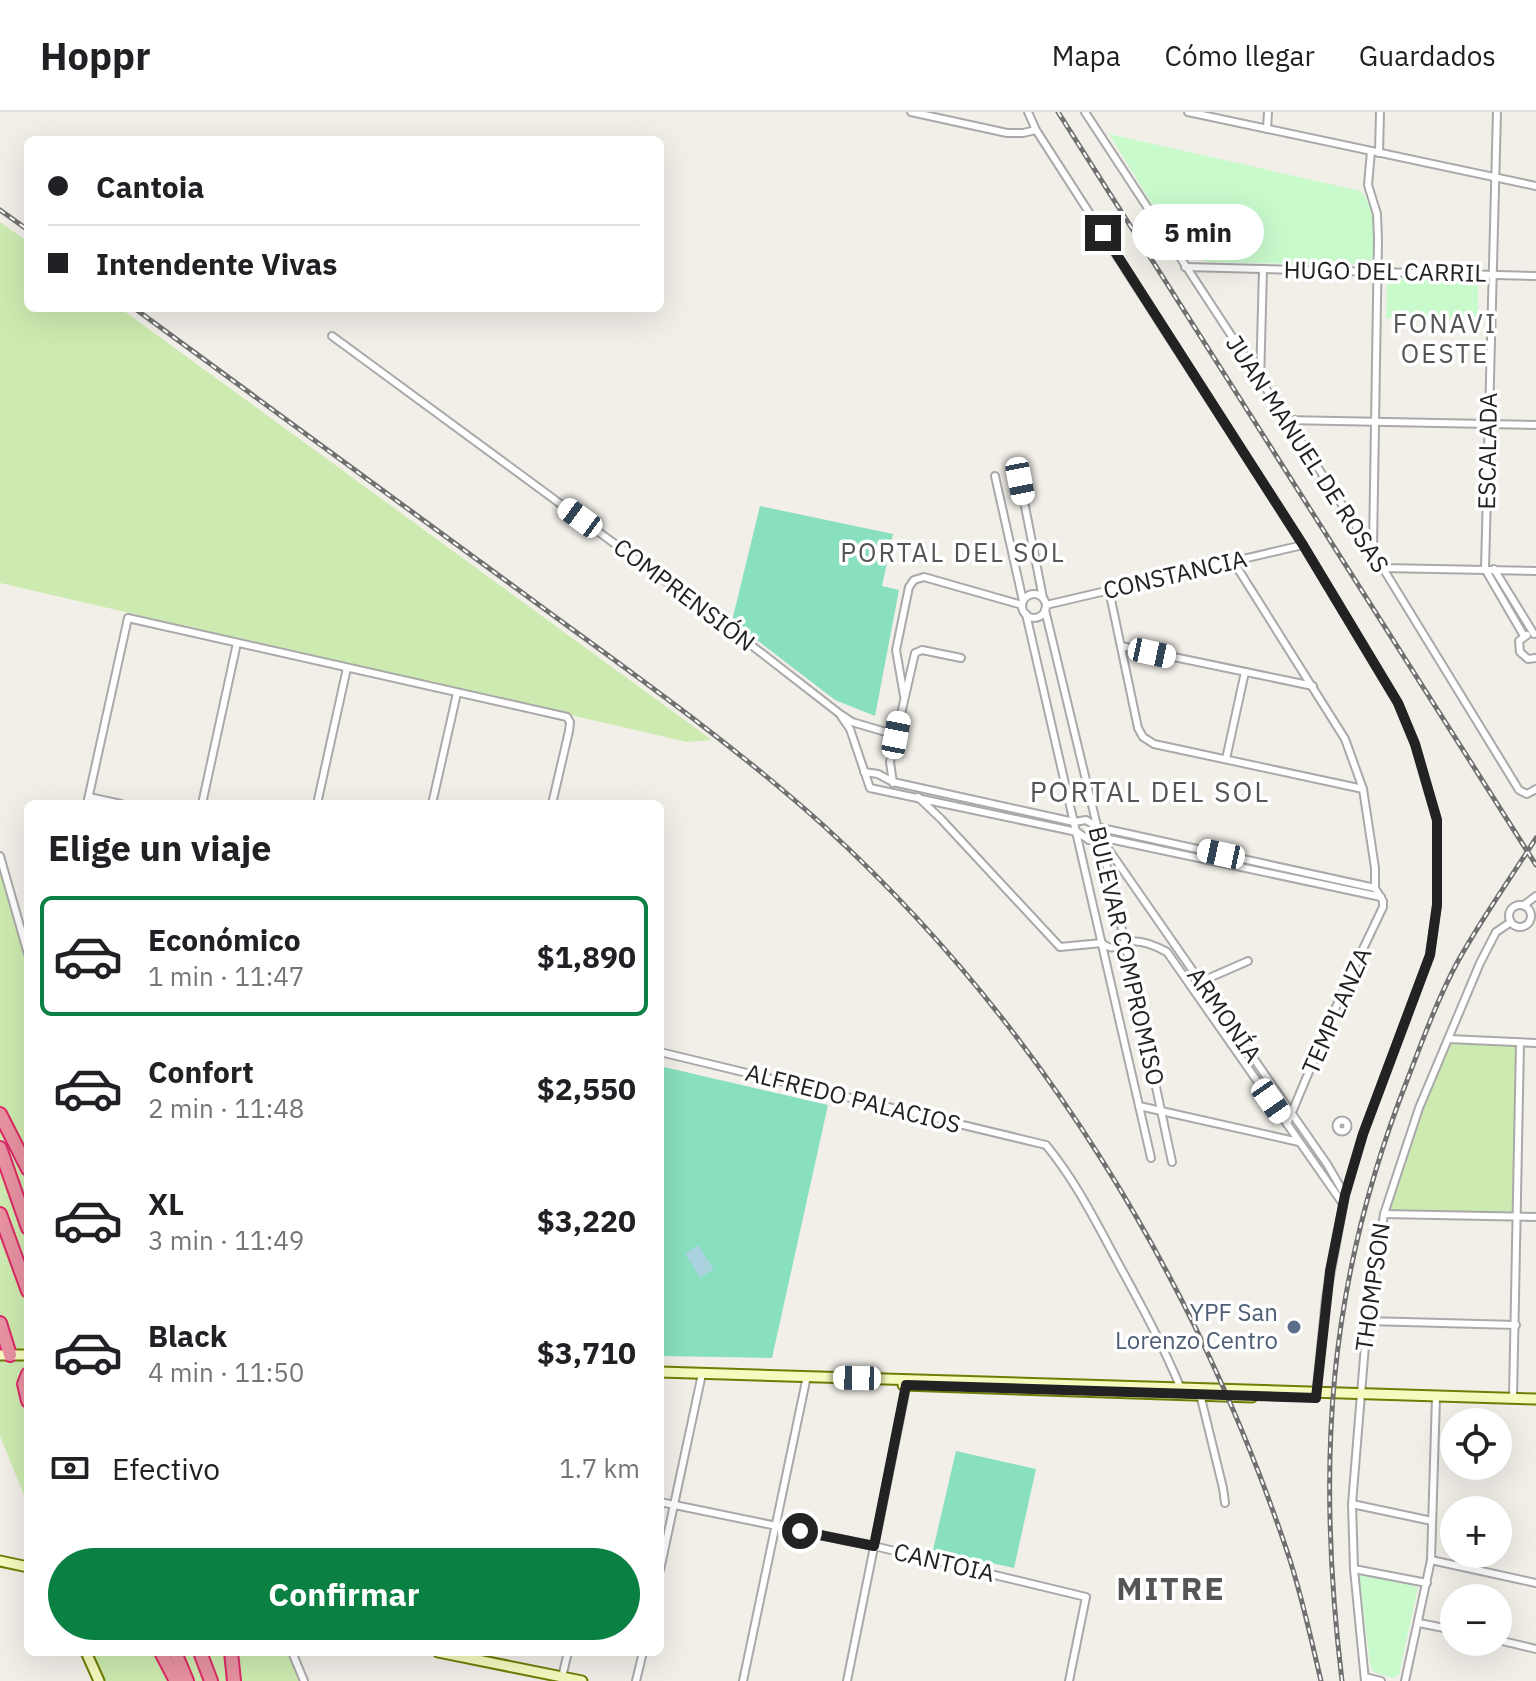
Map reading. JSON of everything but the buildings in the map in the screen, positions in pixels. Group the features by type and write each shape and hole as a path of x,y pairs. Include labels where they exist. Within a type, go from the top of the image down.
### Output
{"highway":[{"path":"0,1114 24,1161"},
{"path":"0,1148 24,1217"},
{"path":"0,1214 24,1280"},
{"path":"0,1323 5,1355"},
{"path":"163,1656 176,1681"},
{"path":"177,1656 187,1681"},
{"path":"202,1656 211,1681"},
{"path":"231,1656 234,1681"}],"main road":[{"path":"664,1375 1536,1402"},
{"path":"1436,1399 1536,1402"},
{"path":"0,1561 24,1566"},
{"path":"88,1656 99,1681"},
{"path":"484,1657 582,1681"}],"street":[{"path":"911,112 1007,133 1036,130"},
{"path":"1028,112 1036,130 1303,545 1398,703 1415,744 1437,820 1437,905 1430,955 1363,1134 1345,1195 1330,1271 1316,1396"},
{"name":"JUAN MANUEL DE ROSAS","path":"1085,112 1373,552 1519,790 1527,794 1536,789"},
{"path":"1188,112 1536,186"},
{"path":"1267,129 1268,112"},
{"path":"1379,153 1380,112"},
{"name":"ESCALADA","path":"1485,569 1497,112"},
{"path":"1371,151 1368,185 1377,214 1373,552"},
{"name":"HUGO DEL CARRIL","path":"1185,267 1536,276"},
{"path":"1260,383 1263,269"},
{"name":"COMPRENSIÓN","path":"332,336 728,627 840,714 852,722 896,735"},
{"path":"1285,420 1536,425"},
{"path":"995,476 1023,603"},
{"name":"BULEVAR COMPROMISO","path":"1020,481 1172,1162"},
{"name":"CONSTANCIA","path":"1045,604 1303,545"},
{"path":"1233,561 1345,739 1363,789 1375,868 1375,888 1381,897"},
{"path":"1382,568 1536,571"},
{"path":"1485,569 1524,636"},
{"path":"1494,569 1535,634 1524,636 1518,645 1520,652 1528,659 1536,658"},
{"path":"904,696 896,650 909,587 914,580 924,577 1023,603"},
{"path":"1109,590 1138,728 1143,737 1154,744 1363,789"},
{"path":"1023,603 1032,594 1045,604 1037,617 1026,614"},
{"name":"BULEVAR COMPROMISO","path":"1023,603 1151,1158"},
{"path":"88,800 128,618 567,717 570,722 553,800"},
{"path":"203,800 237,643"},
{"path":"1121,646 1313,686"},
{"path":"899,793 893,782 890,762 915,653 922,650 961,658"},
{"path":"318,800 347,668"},
{"path":"1226,759 1245,672"},
{"path":"433,800 457,693"},
{"name":"COMPRENSIÓN","path":"840,714 850,729 864,772"},
{"path":"1375,888 1097,827 1086,820 1074,822 893,782 878,774 864,772 870,788 1077,832 1089,840 1100,837 1381,897"},
{"path":"918,797 1060,947 1102,943 1115,948 1125,942"},
{"name":"ARMONÍA","path":"1100,837 1293,1114 1345,1195"},
{"path":"0,856 24,941"},
{"path":"1524,905 1529,909 1533,922 1516,926 1511,922 1511,909 1524,905 1536,896"},
{"name":"TEMPLANZA","path":"1287,1124 1342,993 1383,907 1381,897"},
{"name":"THOMPSON","path":"1365,1679 1354,1569 1352,1504 1367,1321 1384,1214 1419,1108 1448,1039 1496,932 1511,922"},
{"path":"19,925 24,924"},
{"name":"ARMONÍA","path":"1125,942 1153,945 1167,952 1343,1204"},
{"path":"1190,985 1248,961"},
{"path":"1448,1039 1536,1043"},
{"path":"1513,1399 1520,1043"},
{"name":"ALFREDO PALACIOS","path":"664,1053 1046,1145 1064,1167 1105,1239 1182,1390"},
{"path":"1139,1106 1299,1142"},
{"path":"1347,1129 1363,1134"},
{"path":"1384,1214 1536,1217"},
{"path":"1367,1321 1516,1325"},
{"path":"664,1551 702,1376"},
{"path":"743,1681 806,1379"},
{"path":"847,1681 907,1382"},
{"path":"1199,1391 1225,1503"},
{"path":"1405,1681 1431,1560 1436,1399"},
{"name":"CANTOIA","path":"664,1503 874,1546 1086,1597 1069,1681"},
{"path":"1352,1504 1432,1521"},
{"path":"1431,1560 1536,1583"},
{"path":"1354,1569 1427,1583"},
{"path":"1419,1623 1440,1627"},
{"path":"1512,1643 1536,1649"},
{"path":"294,1656 304,1681"},
{"path":"562,1677 567,1656"},
{"path":"636,1681 642,1656"},
{"path":"1365,1679 1381,1681"}],"green space":[{"path":"1109,134 1361,191 1370,207 1374,227 1375,247 1370,265 1206,262 1181,251"},
{"path":"0,222 24,239 24,312 125,312 712,740 687,742 0,583"},
{"path":"1387,278 1478,280 1478,319 1386,318"},
{"path":"760,506 893,534 882,586 899,590 875,716 835,700 732,621"},
{"path":"0,856 24,940 24,1495 0,1436"},
{"path":"1448,1039 1520,1043 1518,1216 1384,1214 1419,1108"},
{"path":"664,1067 828,1105 772,1358 664,1356"},
{"path":"956,1451 1036,1469 1014,1568 933,1550"},
{"path":"1363,1574 1418,1587 1399,1675 1393,1678 1373,1672 1370,1664 1359,1576"},
{"path":"88,1656 294,1656 304,1681 99,1681"}],"water":[{"path":"698,1245 714,1269 700,1278 685,1254"}],"railway":[{"path":"1058,112 1536,865"},
{"path":"0,210 24,227"},
{"path":"139,312 718,738 824,826 902,902 974,984 1041,1070 1102,1160 1157,1254 1207,1352 1250,1452 1288,1554 1321,1681"},
{"path":"1342,1681 1330,1524 1330,1449 1335,1375 1360,1228 1381,1154 1444,989 1477,929 1536,838"}],"place":[{"name":"YPF San Lorenzo Centro","path":"1294,1327"}],"district":[{"name":"FONAVI OESTE","path":"1445,339"},
{"name":"PORTAL DEL SOL","path":"953,553"},
{"name":"PORTAL DEL SOL","path":"1150,792"},
{"name":"MITRE","path":"1171,1589"}],"route":[{"path":"800,1531 874,1546 906,1385 1316,1398 1321,1334 1345,1195 1363,1134 1430,955 1437,905 1437,820 1415,744 1398,703 1303,545 1103,233"}]}
